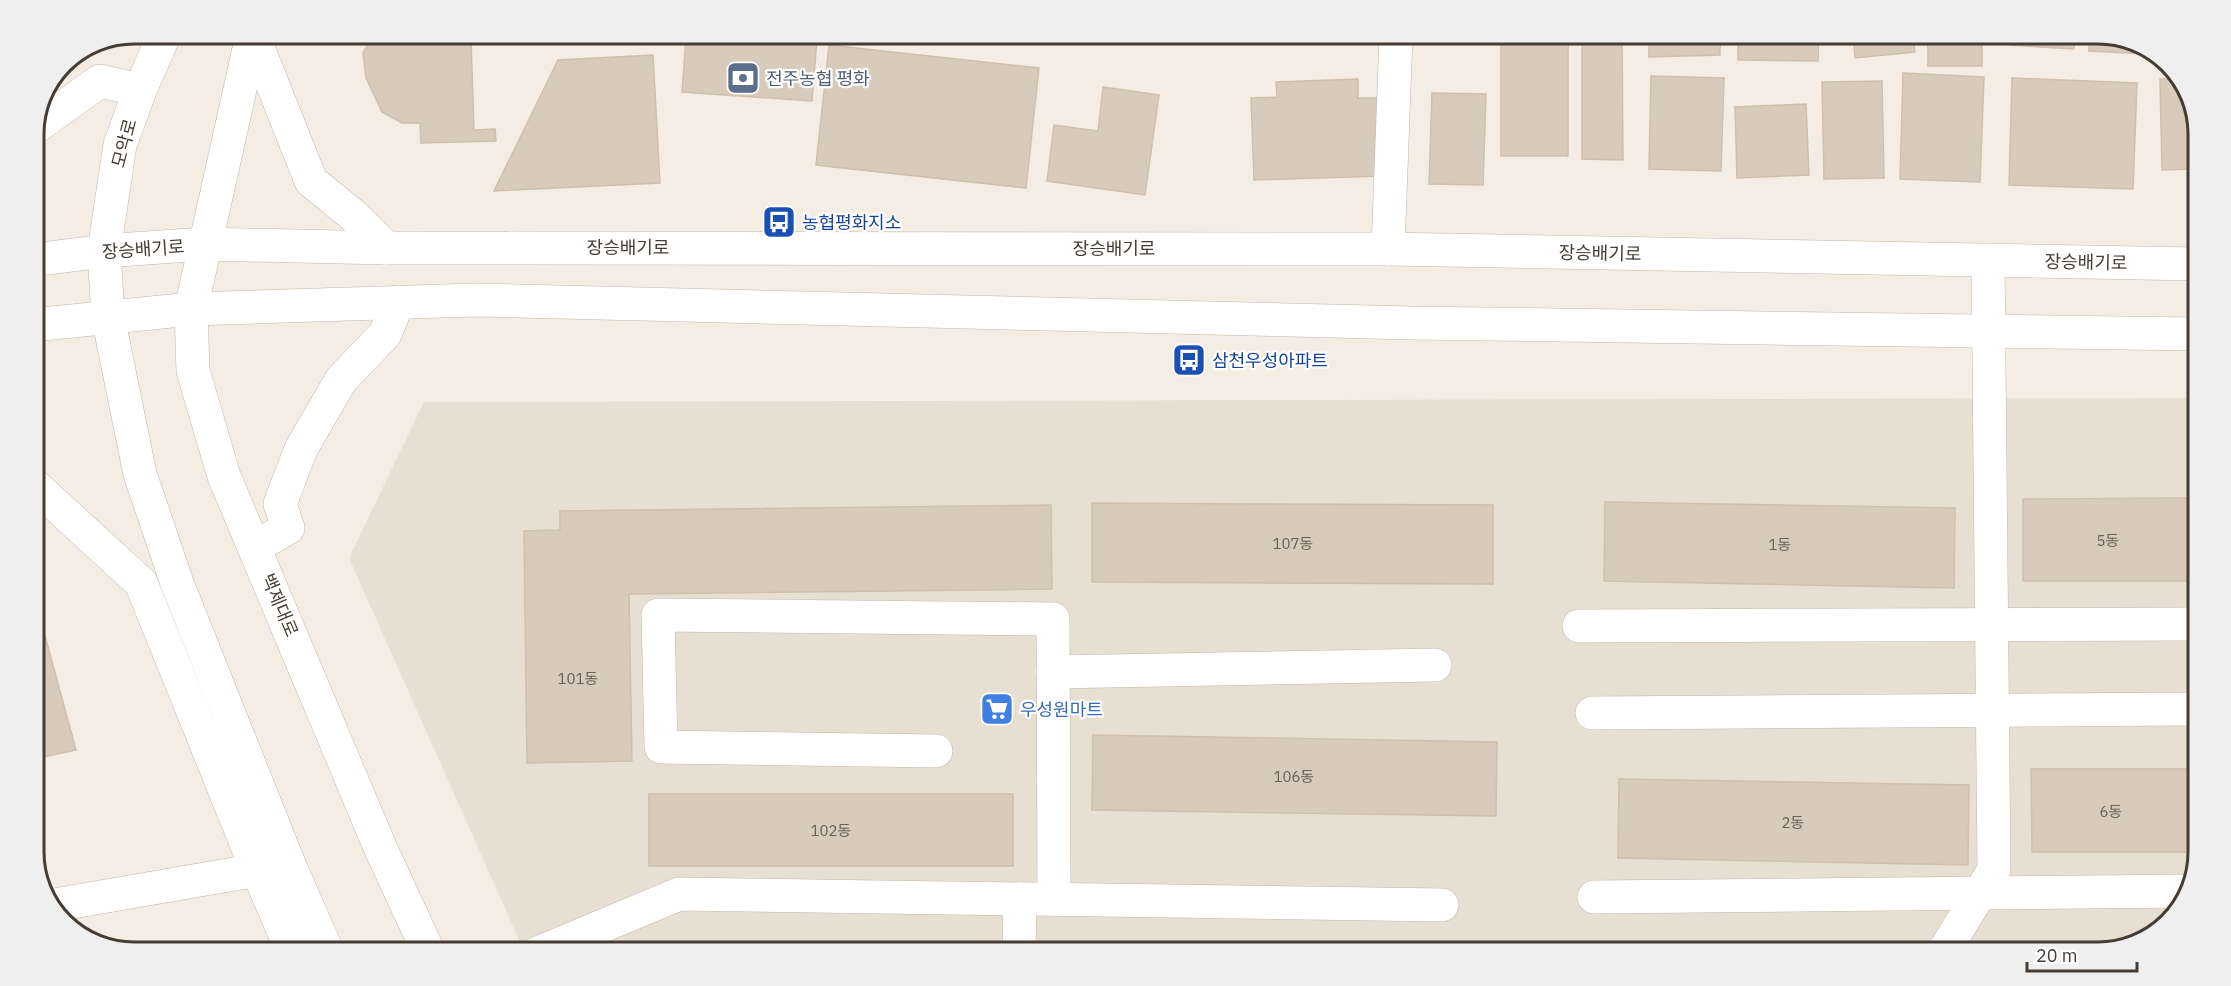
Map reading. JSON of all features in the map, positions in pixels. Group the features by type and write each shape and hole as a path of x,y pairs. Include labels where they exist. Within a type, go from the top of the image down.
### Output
{"street":[{"name":"모악로","path":"104,251 120,146 140,90 160,44"},
{"path":"204,244 252,44"},
{"path":"255,44 311,181 354,216 386,248"},
{"path":"1388,249 1396,44"},
{"path":"45,120 100,81 140,90"},
{"name":"장승배기로","path":"44,259 104,251 204,244 386,248 1388,249 2187,264"},
{"name":"백제대로","path":"204,244 191,309 193,371 224,476 380,848 424,943"},
{"path":"104,251 108,317 140,474 177,583 287,859 324,943"},
{"path":"1949,943 1994,870 1988,260"},
{"path":"44,324 191,309 475,300 1423,323 2187,334"},
{"path":"255,547 288,528 280,504 301,449 341,380 385,334 398,302"},
{"path":"44,494 141,583 289,943"},
{"path":"936,751 661,747 658,615 1053,619 1054,899"},
{"path":"1578,626 2188,624"},
{"path":"1053,672 1435,666"},
{"path":"1592,713 2188,709"},
{"path":"60,904 257,870"},
{"path":"1594,897 2179,891"},
{"path":"562,943 679,894 1443,905"},
{"path":"1019,943 1020,899"}],"shaded area":[{"name":"삼천우성아파트","path":"2187,398 2188,853 2186,870 2181,887 2169,907 2148,927 2132,936 2098,943 521,943 349,558 424,402"}],"building":[{"path":"368,44 471,44 474,130 495,129 496,141 421,143 420,123 402,123 382,112 366,78 363,53"},
{"path":"686,44 817,44 812,101 682,92"},
{"path":"1501,44 1568,44 1568,156 1501,156"},
{"path":"1582,44 1622,44 1623,160 1582,159"},
{"path":"1649,44 1720,44 1720,55 1649,57"},
{"path":"1738,44 1819,44 1818,61 1738,60"},
{"path":"1854,44 1914,44 1915,52 1855,58"},
{"path":"1928,44 1982,44 1982,66 1928,66"},
{"path":"2010,44 2074,44 2074,49"},
{"path":"2089,44 2098,44 2115,45 2139,54 2089,51"},
{"path":"829,45 1039,68 1026,188 816,165"},
{"path":"653,55 660,183 494,191 558,60"},
{"path":"1903,73 1984,77 1980,182 1900,179"},
{"path":"1651,76 1724,78 1721,171 1649,169"},
{"path":"2012,78 2137,83 2133,189 2009,185"},
{"path":"1358,79 1358,98 1380,98 1383,176 1254,180 1251,98 1277,97 1276,82"},
{"path":"2160,79 2169,79 2178,94 2186,116 2187,169 2162,170"},
{"path":"1882,81 1884,178 1824,179 1822,82"},
{"path":"1103,87 1159,95 1145,195 1047,181 1054,125 1098,131"},
{"path":"1432,93 1486,94 1483,185 1429,184"},
{"path":"1806,104 1809,175 1737,178 1735,107"},
{"path":"2188,498 2188,581 2023,581 2023,499"},
{"path":"1605,502 1955,508 1954,588 1604,581"},
{"path":"1092,503 1493,505 1493,584 1092,582"},
{"path":"1051,505 1052,589 629,594 632,761 527,763 524,531 560,530 560,511"},
{"path":"44,632 76,750 44,757"},
{"path":"1093,735 1497,742 1496,816 1092,810"},
{"path":"2031,769 2188,769 2188,852 2032,852"},
{"path":"1619,779 1969,785 1968,865 1618,858"},
{"path":"649,794 1013,794 1013,866 649,866"}],"place":[{"name":"전주농협 평화","path":"743,78"},
{"name":"농협평화지소","path":"779,222"},
{"name":"삼천우성아파트","path":"1189,360"},
{"name":"우성원마트","path":"997,709"}]}
